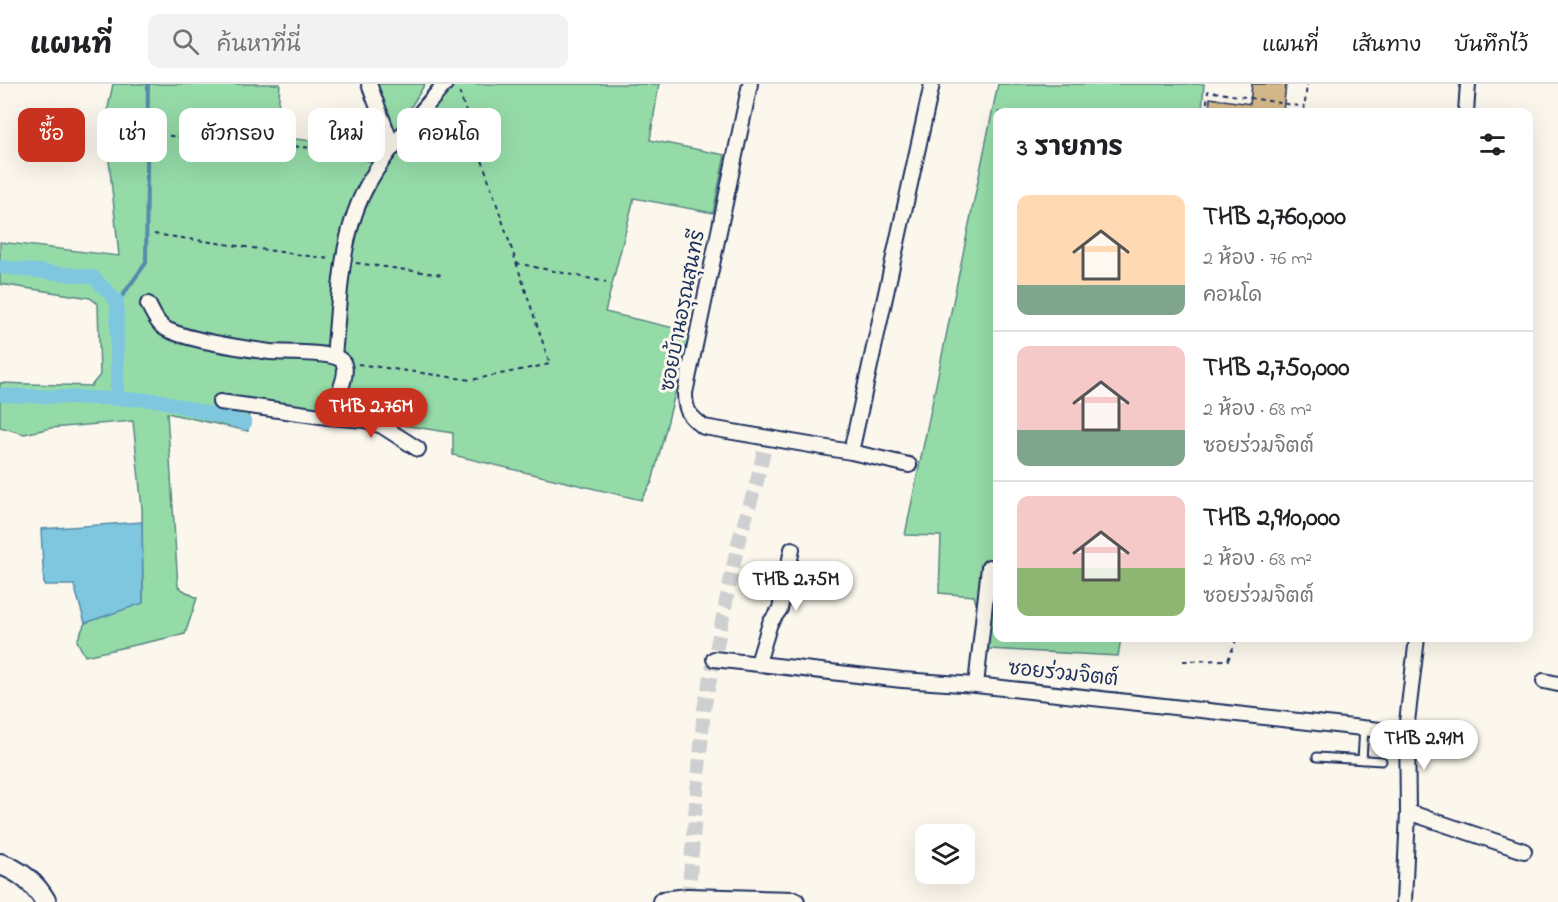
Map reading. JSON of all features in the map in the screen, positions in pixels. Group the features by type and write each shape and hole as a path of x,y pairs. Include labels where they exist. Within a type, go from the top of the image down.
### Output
{"main road":[{"path":"0,864 16,870 33,883 46,902"},
{"path":"664,902 688,899 786,902"}],"street":[{"path":"369,84 390,151"},
{"path":"328,417 344,380 345,369 339,359 343,261 357,208 368,183 390,151 445,84"},
{"name":"ซอยบ้านอรุณสุนทรี","path":"750,84 685,393 685,408 695,421 704,427 851,452 909,465"},
{"path":"851,452 932,84"},
{"path":"1466,108 1468,84"},
{"path":"148,304 161,326 176,334 269,352 339,359"},
{"path":"220,402 364,420 382,426 418,449"},
{"path":"758,663 771,623 780,609 792,549"},
{"path":"976,685 989,567"},
{"path":"1404,902 1408,812 1407,733 1417,642"},
{"name":"ซอยร่วมจิตต์","path":"714,659 902,680 976,685 1407,733"},
{"path":"1408,812 1524,851"}],"lane":[{"path":"1362,760 1364,728"},
{"path":"1317,757 1382,761"}],"path":[{"path":"339,359 471,380 550,364 457,84"},
{"path":"1206,108 1208,91 1305,107 1307,84"},
{"path":"167,135 390,151"},
{"path":"154,234 443,275"},
{"path":"516,263 606,282"},
{"path":"1183,661 1228,660 1235,642"}],"green space":[{"path":"113,84 280,84 278,108 179,108 179,162 296,162 296,139 308,140 308,162 385,162 385,144 395,132 377,84 425,84 410,108 397,108 397,162 501,162 501,108 414,108 433,84 659,84 650,140 725,155 713,213 634,198 605,312 691,332 652,482 641,500 453,455 453,433 249,401 248,431 167,413 178,587 197,598 185,634 85,656 77,641 85,623 143,602 142,508 133,421 51,428 24,434 0,427 0,383 91,386 100,375 98,304 90,298 0,284 0,242 119,256 109,162 167,162 167,108 108,108"},
{"path":"998,84 1204,84 1202,108 993,108"},
{"path":"993,108 993,642 1120,642 1118,656 988,649 974,596 939,593 941,536 905,535"}],"water":[{"path":"142,522 143,603 85,623 74,585 44,585 41,529"}],"building":[{"path":"1252,84 1286,84 1283,108 1209,108 1210,98 1250,104"}],"waterway":[{"path":"117,303 146,263 148,84"},
{"path":"0,267 93,277 117,301 117,399"},
{"path":"0,395 157,400 245,423"}],"tunnel":[{"path":"688,899 704,709 738,543 757,481 767,438"}]}
